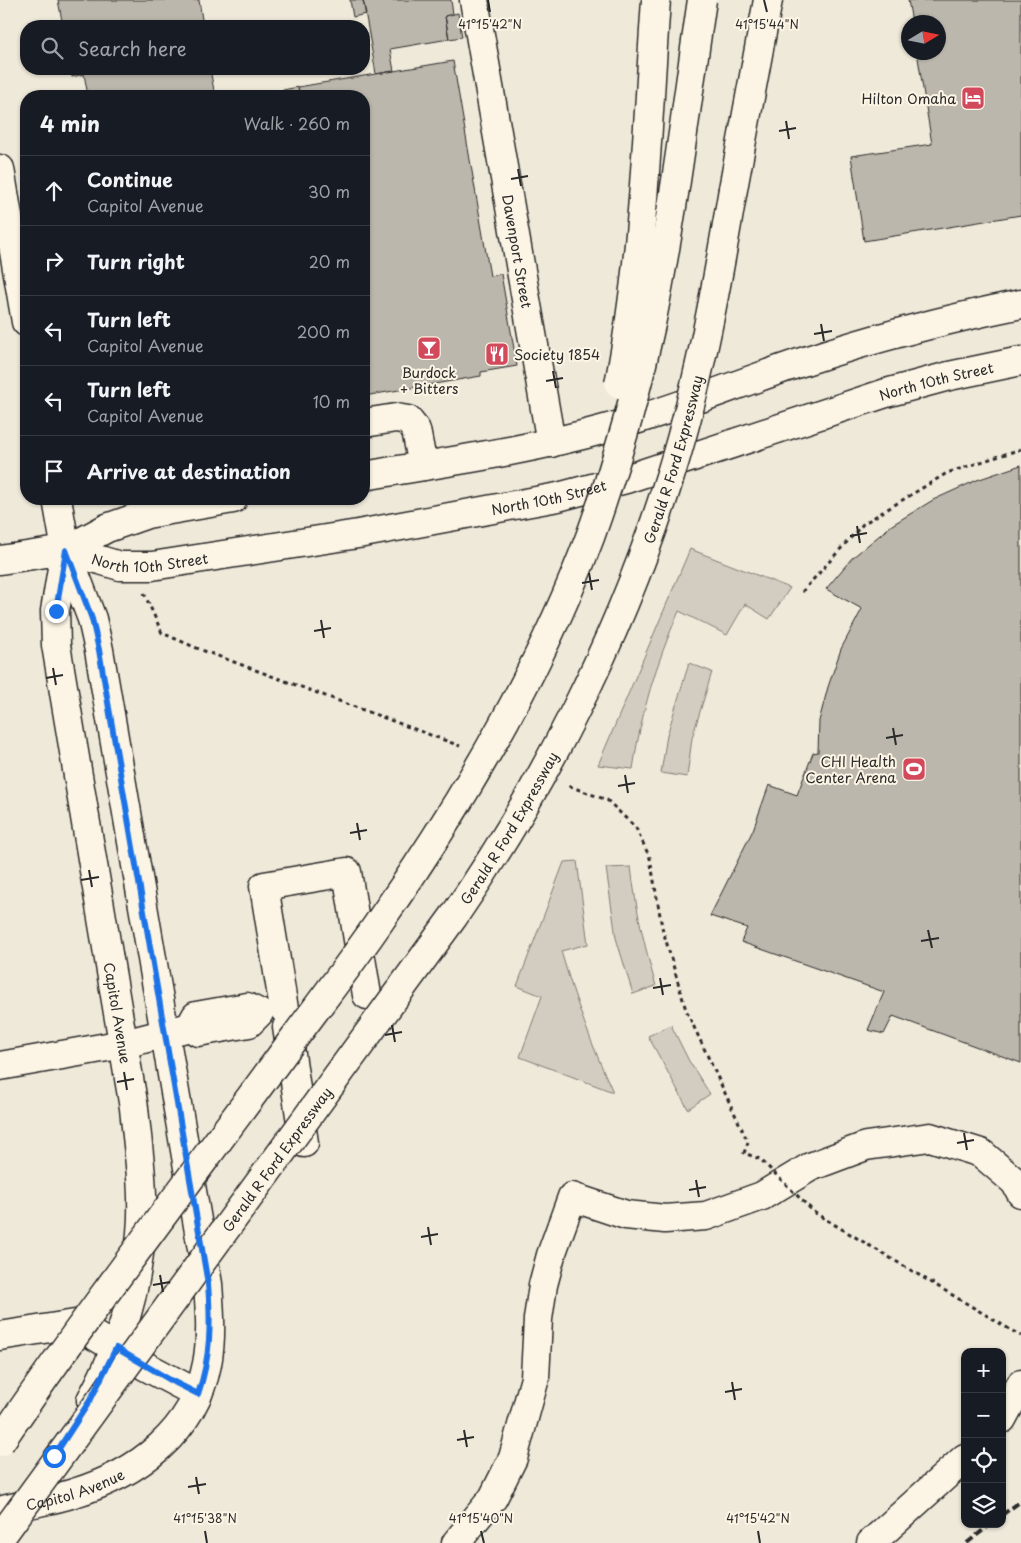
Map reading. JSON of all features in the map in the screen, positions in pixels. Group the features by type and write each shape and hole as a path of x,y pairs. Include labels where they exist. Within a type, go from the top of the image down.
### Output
{"main road":[{"name":"Davenport Street","path":"474,0 551,443"},
{"path":"538,658 586,515 601,462 622,370 633,301 642,212 656,0"},
{"path":"0,1442 89,1316 383,917 426,854 492,746 538,658 589,538 611,475 636,387 665,250 702,0"},
{"name":"Gerald R Ford Expressway","path":"0,1538 454,916 536,785 577,706 618,618 661,506 702,358 733,189 760,0"},
{"path":"733,189 768,0"},
{"path":"0,169 20,287"},
{"path":"370,475 551,443 638,420 800,362 874,339 937,322 1021,304"},
{"name":"North 10th Street","path":"66,550 120,566 152,566 358,534 543,501 626,479 886,392 1021,361"},
{"path":"370,422 396,418 408,420 416,430 424,466"},
{"name":"Capitol Avenue","path":"1,1511 75,1493 126,1471 146,1459 169,1440 190,1411 198,1394 209,1353 210,1304 177,1030 92,619 66,550 58,505"},
{"name":"North 10th Street","path":"0,560 66,550 132,518 196,505"},
{"name":"Capitol Avenue","path":"1,1511 41,1472 70,1434 91,1399 116,1348 126,1319 139,1257 142,1232 138,1142 124,1044 56,645 56,611 66,550"},
{"path":"304,1145 271,1011 264,886 347,872 367,995"},
{"path":"0,1066 124,1044 177,1030 198,1032 250,1023 271,1011"},
{"path":"456,1543 492,1498 513,1458 535,1378 537,1330 543,1285 572,1197 626,1215 665,1219 706,1216 762,1196 810,1167 866,1146 930,1137 981,1153 1015,1182 1021,1193"},
{"path":"0,1336 75,1324 172,1381 198,1394"},
{"path":"1006,1412 1021,1384"},
{"path":"871,1543 961,1462"}],"path":[{"path":"802,592 863,524 947,473 1021,449"},
{"path":"748,1142 744,1153 760,1159 815,1214 1021,1336"}],"shaded area":[{"path":"690,549 790,588 769,619 745,604 727,635 679,611 650,689 640,728 633,769 598,765"},
{"path":"689,663 712,672 692,738 687,777 661,773 667,735"},
{"path":"577,861 588,944 561,951 584,1023 613,1092 520,1057 542,996 517,986 564,862"},
{"path":"631,867 641,927 656,986 633,994 616,938 606,868"},
{"path":"671,1025 689,1061 710,1094 688,1109 648,1036"}],"building":[{"path":"58,0 199,0 202,20 62,20"},
{"path":"350,0 363,0 366,14 353,17"},
{"path":"363,0 451,0 453,14 445,16 449,39 390,49 394,71 376,74 370,40 370,20 367,20"},
{"name":"Hilton Omaha","path":"908,0 1021,0 1021,215 864,241 851,156 932,144 918,60 946,60 946,15 911,15"},
{"path":"458,13 462,37 449,39 445,16"},
{"path":"453,61 490,276 501,274 517,366 481,372 481,376 370,395 370,90 299,90 298,87"},
{"path":"84,75 211,75 214,90 87,90"},
{"path":"298,87 299,90 283,90"},
{"name":"CHI Health Center Arena","path":"1021,465 1021,1063 893,1016 884,1034 868,1030 884,992 741,942 747,928 710,916 753,830 769,785 797,795 813,753 818,752 819,721 828,687 841,649 862,609 826,589 852,558 892,525 933,500 977,480"}],"railway":[{"path":"1006,1512 1021,1501"},
{"path":"967,1543 986,1528"}],"place":[{"name":"Hilton Omaha","path":"973,98"},
{"name":"Burdock + Bitters","path":"429,348"},
{"name":"Society 1854","path":"497,354"},
{"name":"CHI Health Center Arena","path":"914,769"}],"route":[{"path":"54,1456 91,1399 116,1348 145,1366 198,1394 207,1366 210,1339 208,1284 99,650 92,619 66,550 56,611"}]}
